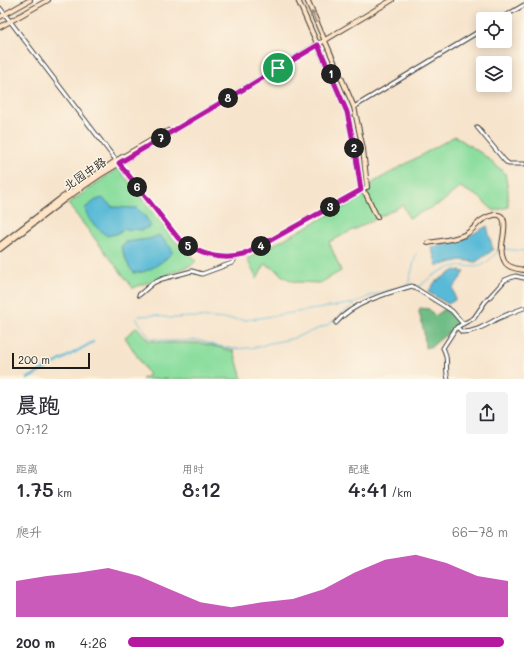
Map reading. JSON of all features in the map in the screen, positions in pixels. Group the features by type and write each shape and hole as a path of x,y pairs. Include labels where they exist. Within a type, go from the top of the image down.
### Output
{"street":[{"path":"0,17 30,0"},
{"path":"0,27 48,0"},
{"path":"298,0 347,112 361,190 366,194 377,217"},
{"path":"0,8 178,238 187,246 207,255 216,257 236,257 252,251 367,186 363,149 354,107 307,0"},
{"name":"北园中路","path":"324,39 387,0"},
{"name":"北园中路","path":"0,245 60,199 118,161 392,0"},
{"path":"512,12 524,5"},
{"path":"354,107 476,33"},
{"path":"477,127 505,161 510,164 524,164"},
{"name":"北园中路","path":"0,249 118,161"},
{"path":"428,243 464,235 483,219 495,215 500,216 503,219 505,228 502,250 505,263 524,270"},
{"path":"139,295 153,282 192,271 202,274 232,263 236,257"},
{"path":"448,379 447,355 443,348 457,327 474,318 485,302 505,280 515,276 524,278"},
{"path":"336,323 347,312 372,299 412,286 452,311 463,324"},
{"path":"457,327 462,332 480,329 498,319 524,308"}],"green space":[{"path":"455,136 481,153 505,173 508,190 508,207 494,211 479,197 460,187 441,203 409,218 403,205 329,242 341,271 320,283 295,282 282,276 277,270 265,264 257,279 247,259 349,204 374,182"},
{"path":"118,168 172,238 196,261 192,265 133,288 68,204"},
{"path":"420,308 429,309 435,316 445,309 460,323 432,346 425,348 424,332 419,312"},
{"path":"137,327 148,340 166,343 200,343 234,351 242,379 142,379 149,375 125,337"}],"water":[{"path":"102,198 113,207 137,208 145,216 151,226 142,230 125,229 116,234 107,236 90,221 85,208 96,200"},
{"path":"487,226 493,250 476,262 461,260 437,266 431,247 460,241"},
{"path":"159,235 172,249 172,253 154,267 139,273 134,273 129,267 121,247 125,242 149,239"},
{"path":"455,270 465,272 453,288 455,300 448,304 428,292 435,282"}],"waterway":[{"path":"503,249 524,251"},
{"path":"416,286 419,287 432,276 452,267 480,266 486,263 500,250"},
{"path":"401,287 410,284 409,282 416,254"},
{"path":"139,316 155,315 170,318 193,317 246,320 355,303 370,296 398,288"},
{"path":"136,318 150,338 169,341 198,340 234,349 258,347 291,339 328,325 354,304"},
{"path":"27,379 93,342"}],"route":[{"path":"318,45 347,112 361,190 244,255 236,257 216,257 197,251 187,246 178,238 119,163 278,68 318,45"}]}
